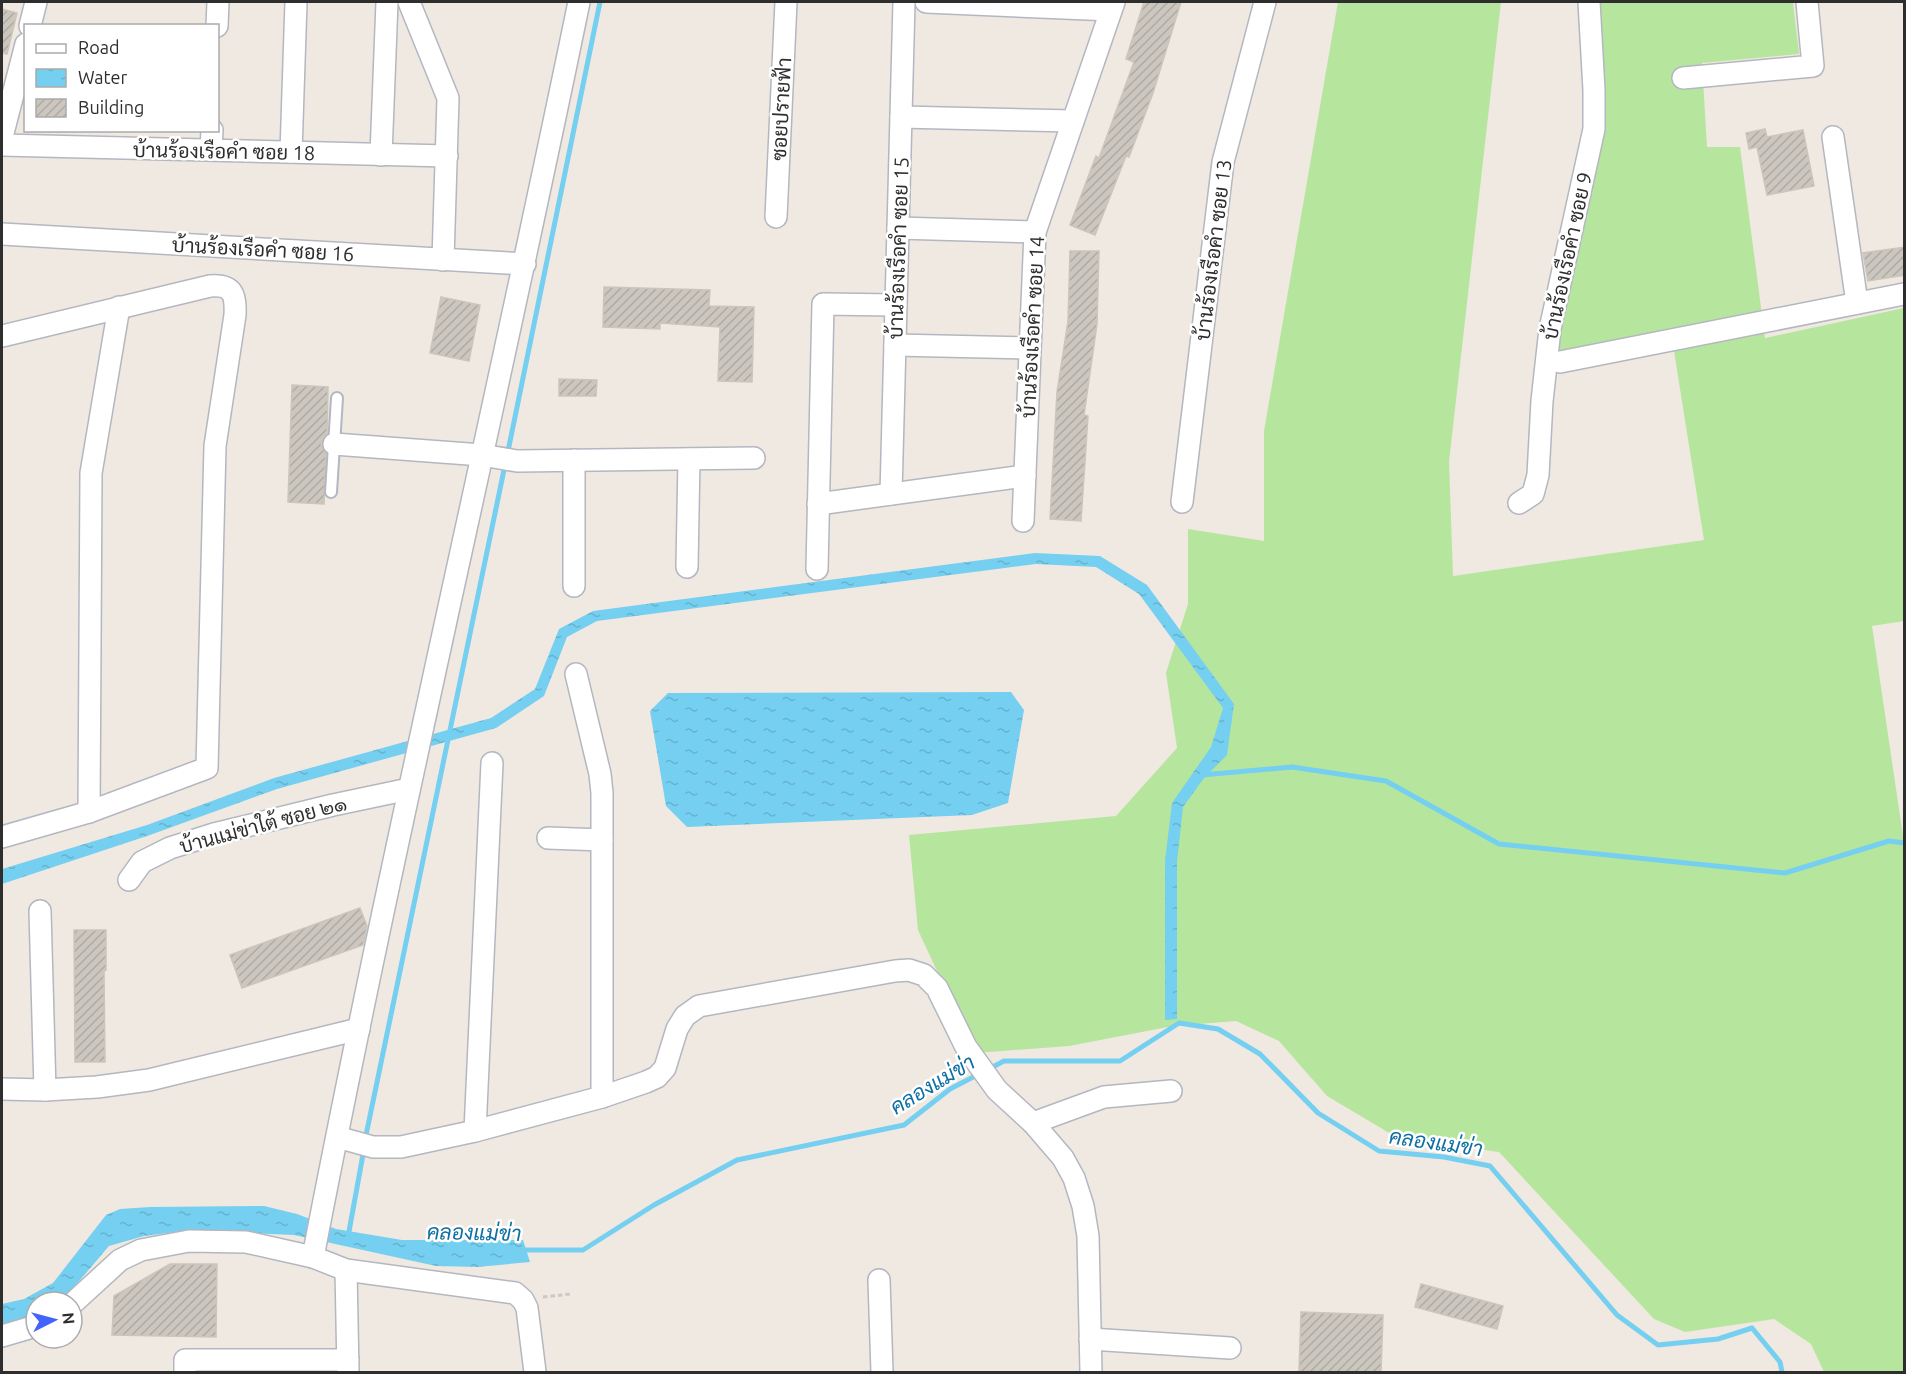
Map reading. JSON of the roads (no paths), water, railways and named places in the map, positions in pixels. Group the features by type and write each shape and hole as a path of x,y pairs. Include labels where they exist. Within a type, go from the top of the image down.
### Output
{"street":[{"path":"30,24 36,2"},
{"path":"218,2 218,24"},
{"path":"291,152 296,2"},
{"path":"381,155 387,2"},
{"path":"409,2 448,98 443,260"},
{"path":"313,1257 322,1211 355,1142 359,1029 414,764 525,264 579,2"},
{"name":"ซอยปรายฟ้า","path":"776,217 786,2"},
{"name":"บ้านร้องเรือคำ ซอย 15","path":"891,494 904,2"},
{"path":"926,2 1112,6"},
{"name":"บ้านร้องเรือคำ ซอย 13","path":"1182,502 1223,162 1265,2"},
{"name":"บ้านร้องเรือคำ ซอย 9","path":"1519,503 1533,494 1538,475 1542,401 1550,329 1594,129 1590,2"},
{"path":"1683,78 1813,66 1807,2"},
{"name":"บ้านร้องเรือคำ ซอย 14","path":"1023,521 1035,232 1112,6"},
{"path":"2,138 24,52"},
{"path":"901,117 1073,121"},
{"path":"1833,137 1857,303"},
{"name":"บ้านร้องเรือคำ ซอย 18","path":"2,145 211,140 291,152 447,156"},
{"path":"898,228 1035,232"},
{"name":"บ้านร้องเรือคำ ซอย 16","path":"2,234 525,264"},
{"path":"2,336 221,285 231,290 235,300 235,315 214,446 207,768 89,812 2,837"},
{"path":"1560,362 1905,294"},
{"path":"817,569 823,304 896,305"},
{"path":"89,812 90,473 118,308"},
{"path":"895,345 1030,348"},
{"path":"334,444 482,454 517,461 754,458"},
{"path":"687,567 689,459"},
{"path":"573,586 574,460"},
{"path":"818,504 1025,476"},
{"path":"576,674 600,774 602,1097"},
{"path":"475,1131 492,764"},
{"name":"บ้านแม่ข่าใต้ ซอย ๒๑","path":"129,880 142,862 170,848 214,834 409,789"},
{"path":"548,838 602,840"},
{"path":"40,911 45,1090"},
{"path":"355,1142 401,1147 475,1131 602,1097 657,1077 665,1068 677,1029 685,1016 699,1006 895,970 909,970 924,975 937,988 966,1047 997,1090 1033,1123 1063,1158 1074,1178 1083,1206 1088,1236 1091,1372"},
{"path":"2,1089 45,1090 97,1087 149,1080 359,1029"},
{"path":"1033,1123 1104,1097 1171,1091"},
{"path":"84,1293 120,1260 141,1250 189,1241 246,1242 313,1257 346,1270 515,1293 523,1300 527,1308 535,1372"},
{"path":"185,1372 185,1360 348,1366 346,1270"},
{"path":"879,1280 882,1372"},
{"path":"2,1336 24,1330"},
{"path":"1090,1339 1230,1348"}],"lane":[{"path":"332,492 337,398"}],"water":[{"path":"1035,553 1100,556 1147,585 1234,704 1227,755 1204,778 1183,807 1177,862 1177,1019 1165,1020 1165,861 1172,803 1211,747 1223,708 1139,594 1096,567 1036,564 597,621 567,637 544,696 496,728 277,789 150,835 2,884 2,869 147,825 274,778 491,718 535,689 559,629 593,611"},
{"path":"1011,692 1024,710 1008,803 972,815 687,827 666,806 650,711 668,693"},
{"path":"264,1206 297,1214 336,1229 402,1240 523,1240 530,1262 477,1267 436,1266 294,1235 176,1232 144,1236 109,1246 72,1290 40,1290 53,1283 106,1215 120,1209"},
{"path":"24,1299 24,1325 2,1332 2,1304"}],"waterway":[{"path":"507,456 600,2"},
{"path":"365,1140 505,465"},
{"path":"1202,775 1292,767 1386,781 1499,844 1785,873 1889,841 1904,843"},
{"name":"คลองแม่ข่า","path":"987,1070 1004,1061 1120,1061 1179,1023 1218,1029 1260,1054 1318,1113 1379,1151 1444,1157 1490,1166 1617,1315 1658,1345 1718,1339 1752,1328 1780,1362 1782,1372"},
{"name":"คลองแม่ข่า","path":"519,1250 583,1250 654,1205 737,1160 904,1125 950,1089 979,1074"},
{"path":"348,1237 364,1149"}]}
